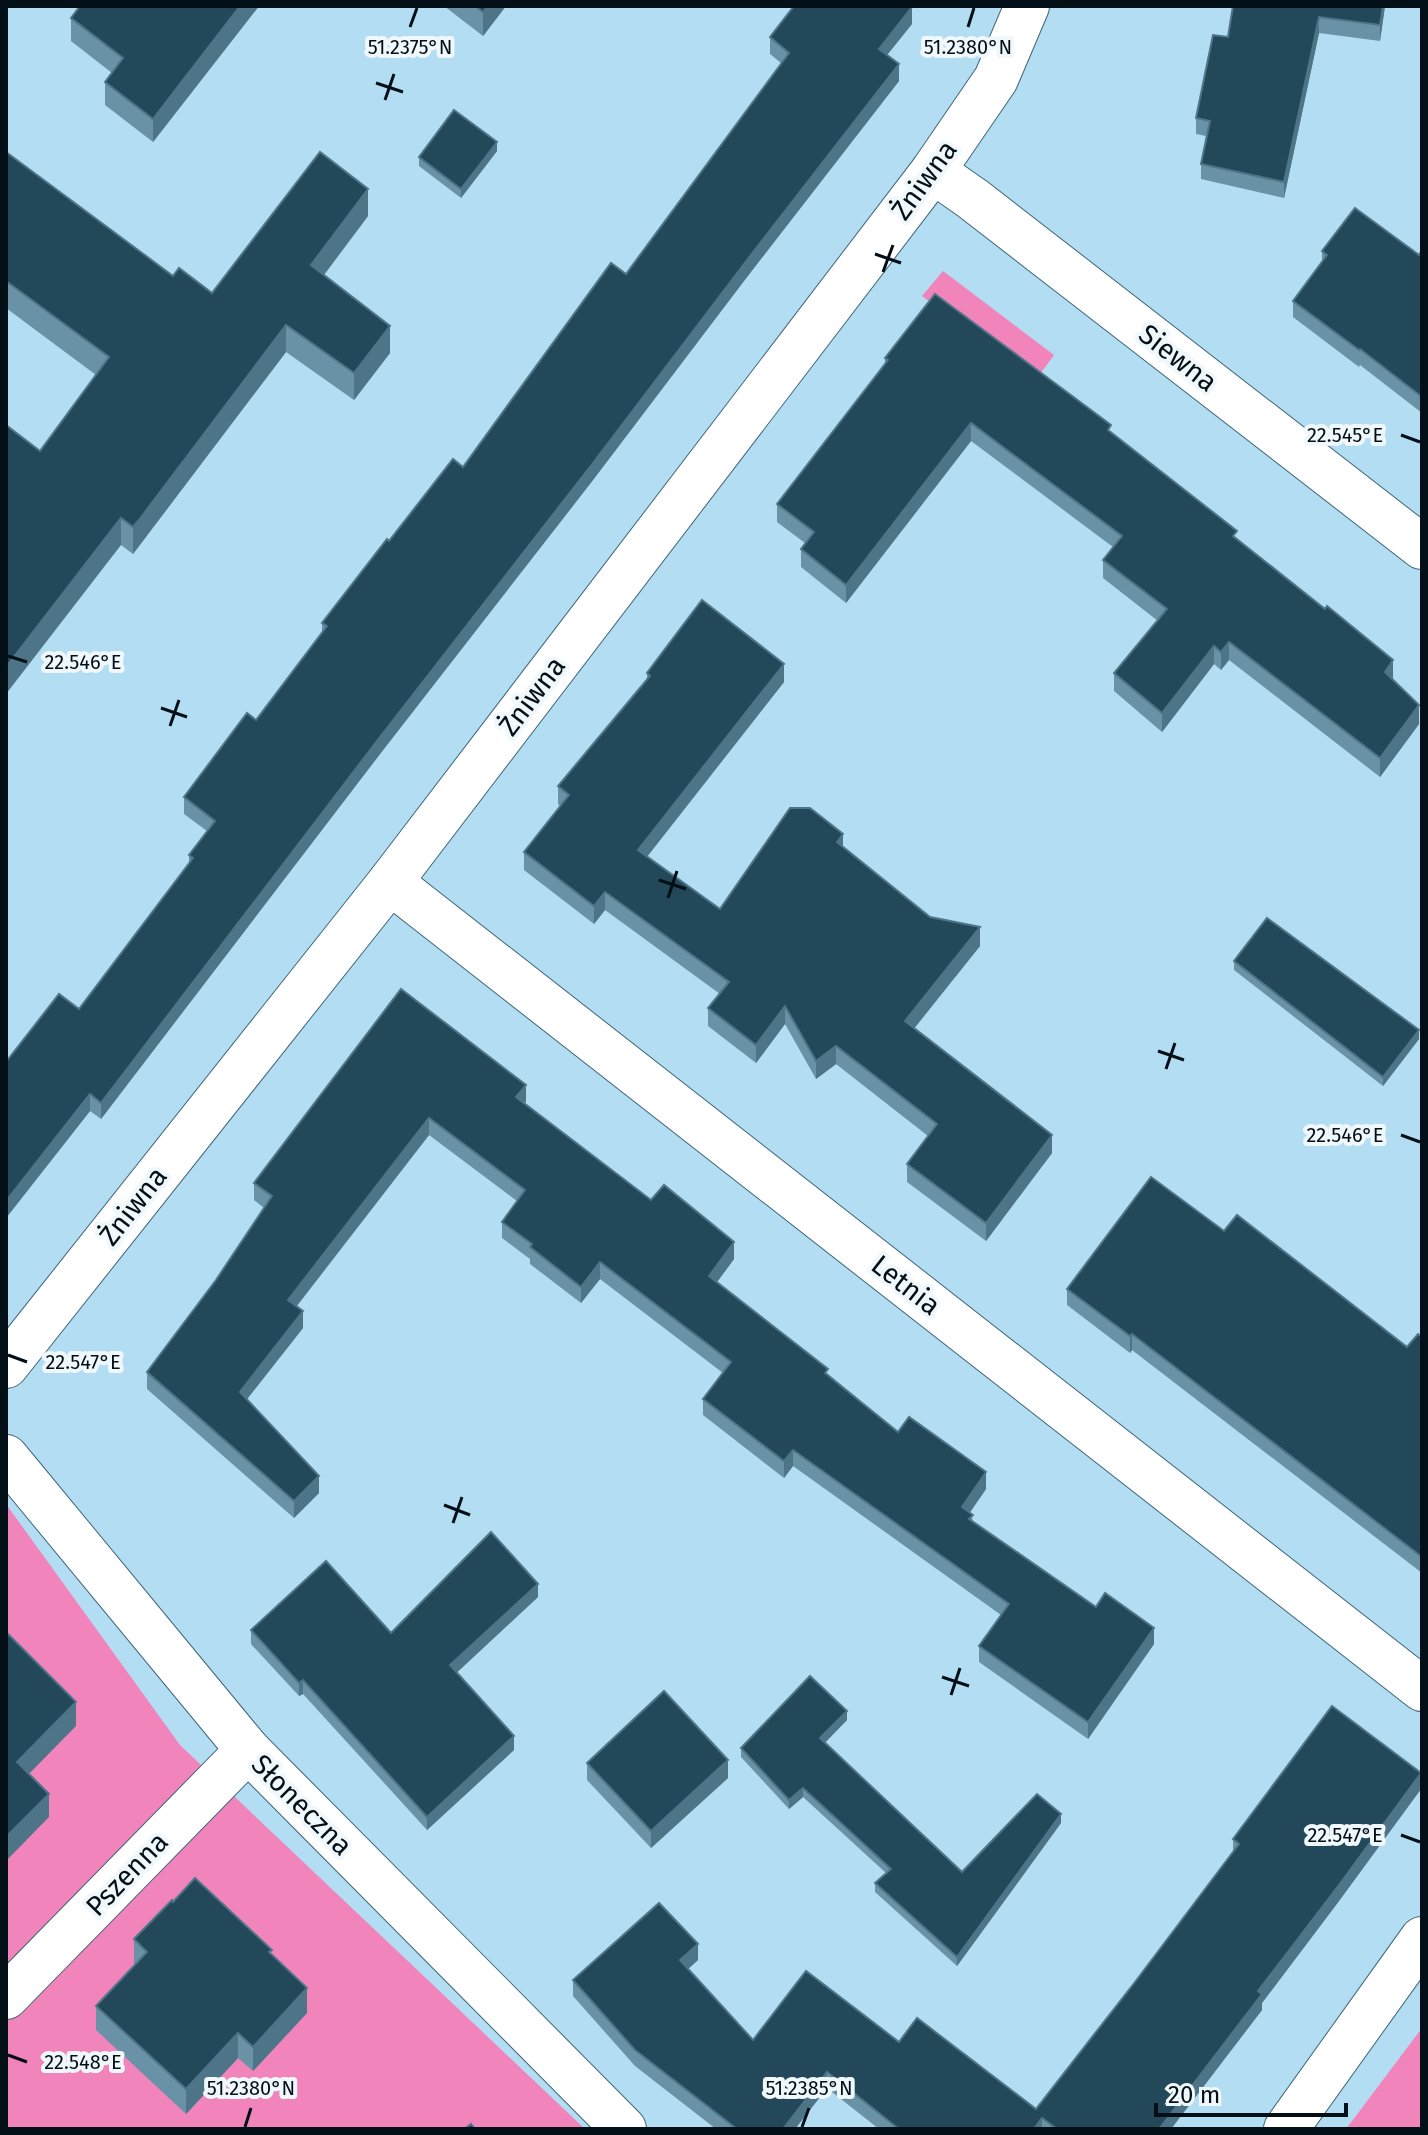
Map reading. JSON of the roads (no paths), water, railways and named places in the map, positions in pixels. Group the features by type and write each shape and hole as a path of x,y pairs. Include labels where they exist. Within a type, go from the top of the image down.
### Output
{"street":[{"name":"Żniwna","path":"6,1366 390,882 933,171 996,79 1027,6"},
{"name":"Siewna","path":"933,171 1422,547"},
{"name":"Letnia","path":"390,882 1422,1689"},
{"name":"Słoneczna","path":"6,1457 248,1750 624,2129"},
{"name":"Pszenna","path":"6,1997 248,1750"},
{"path":"1286,2129 1422,1939"}]}
